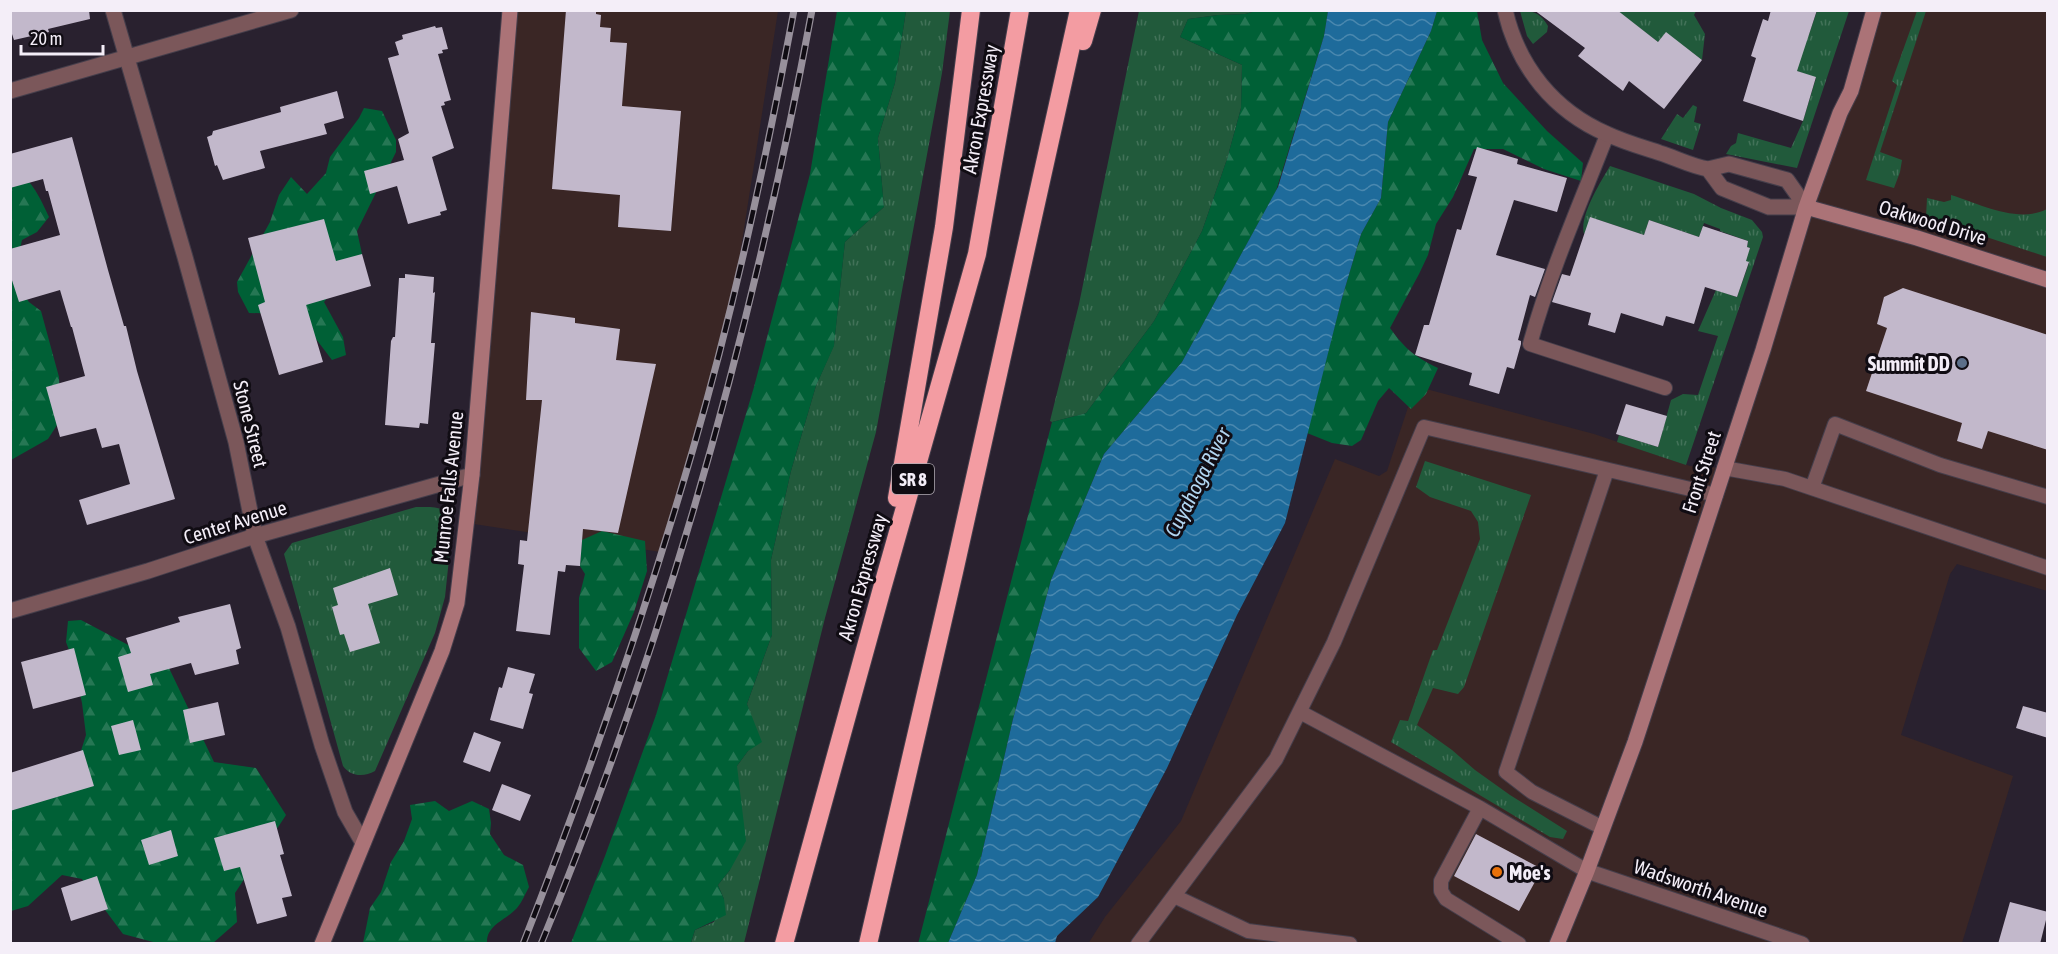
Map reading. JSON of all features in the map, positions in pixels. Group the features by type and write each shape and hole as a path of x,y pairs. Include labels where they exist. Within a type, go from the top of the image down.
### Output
{"highway":[{"path":"881,592 944,227 971,10"},
{"name":"Akron Expressway","path":"784,944 977,254 1020,10"},
{"path":"868,944 954,572 1079,10"},
{"path":"1034,213 1092,10"}],"street":[{"name":"Stone Street","path":"113,10 236,442 255,536 288,627 322,745 342,803 363,843"},
{"path":"10,91 291,10"},
{"name":"Munroe Falls Avenue","path":"322,944 451,627 457,603 472,474 510,10"},
{"path":"1505,10 1519,54 1540,85 1573,115 1608,135 1708,169 1730,164 1787,180 1806,207"},
{"name":"Front Street","path":"1557,944 1587,871 1638,732 1763,350 1806,207 1840,113 1851,91 1874,10"},
{"path":"1708,169 1722,188 1769,207 1806,207"},
{"name":"Oakwood Drive","path":"1806,207 1917,238 2048,280"},
{"name":"Center Avenue","path":"10,611 148,571 255,536 472,474"},
{"name":"Wadsworth Avenue","path":"1587,871 1802,944"}],"lane":[{"path":"1608,135 1538,315 1530,344 1665,388"},
{"path":"1812,488 1835,424 1940,465 2048,497"},
{"path":"1138,944 1276,759 1334,642 1425,427 1716,495"},
{"path":"1724,468 1785,479 2048,568"},
{"path":"1603,828 1532,792 1506,772 1607,470"},
{"path":"1300,712 1480,808 1587,871"},
{"path":"1480,808 1441,881 1442,891 1446,899 1519,944"},
{"path":"1174,896 1248,931 1350,944"}],"shaded area":[{"path":"510,11 778,11 734,293 693,447 661,552 467,523"},
{"path":"1874,11 2047,11 2047,591 1957,564 1950,574 1901,735 2013,776 1962,943 1088,944 1105,917 1181,821 1335,459 1379,476 1387,471 1415,386 1594,434 1690,466 1724,468"}],"green space":[{"path":"837,11 906,11 895,83 878,138 884,207 845,242 834,346 816,386 791,471 771,560 772,635 747,704 762,742 748,751 737,766 746,841 730,870 718,885 724,899 726,915 695,930 691,943 571,943 656,715 754,387 810,174"},
{"path":"906,11 950,11 942,73 876,432 825,618 744,943 691,944 695,930 714,922 724,899 718,885 730,870 737,766 748,751 753,722 747,704 772,635 771,560 791,471 816,386 834,345 845,242 884,207 878,138 895,83"},
{"path":"1139,11 1256,11 1188,19 1180,37 1242,65 1241,108 1227,159 1202,231 1154,321 1086,413 1052,422 1050,421 1079,304"},
{"path":"1256,11 1328,11 1324,36 1276,191 1182,362 1104,454 1051,580 1013,719 977,875 948,943 918,944 1052,422 1086,413 1154,321 1202,231 1227,159 1241,108 1242,65 1180,37 1188,19"},
{"path":"1437,11 1477,11 1482,40 1503,83 1547,131 1583,163 1581,181 1544,169 1503,149 1474,149 1453,197 1436,224 1428,255 1390,328 1411,352 1438,368 1426,394 1411,409 1389,388 1378,401 1361,440 1352,446 1332,443 1307,433 1361,234 1381,198 1388,122 1431,31"},
{"path":"1520,11 1536,14 1548,26 1547,32 1533,44 1527,36"},
{"path":"1617,11 1696,11 1694,15 1705,34 1702,60 1666,33 1658,42"},
{"path":"1817,11 1849,11 1797,168 1726,154 1736,143 1738,133 1791,148 1803,121 1816,78 1791,69 1809,34"},
{"path":"1917,11 1926,11 1880,152 1902,160 1894,188 1866,180 1897,85 1892,81"},
{"path":"1693,105 1697,107 1694,122 1701,124 1693,150 1661,139 1677,114 1683,118"},
{"path":"364,108 382,111 396,140 396,152 357,231 362,254 324,302 343,337 346,355 332,360 297,314 249,313 238,292 237,282 270,222 279,195 291,177 307,194 326,173 330,157"},
{"path":"1610,166 1694,194 1752,220 1762,232 1763,237 1686,465 1617,442 1619,435 1658,447 1671,400 1683,394 1698,395 1718,336 1698,331 1716,290 1737,297 1749,263 1743,261 1750,248 1747,247 1748,241 1704,223 1699,237 1649,220 1644,235 1596,219 1584,234 1583,227 1587,209"},
{"path":"10,169 29,182 49,217 37,232 22,240 16,266 15,284 29,302 41,311 59,377 60,403 59,422 48,439 11,460"},
{"path":"1951,195 2012,214 2036,213 2047,209 2047,257 1926,217 1927,198 1944,202 1951,200"},
{"path":"1425,461 1531,495 1464,687 1458,694 1433,688 1417,725 1510,795 1567,831 1563,839 1550,837 1391,742 1400,720 1408,721 1433,650 1437,650 1480,539 1478,522 1471,511 1430,497 1416,487"},
{"path":"416,507 441,509 450,522 452,530 445,597 435,633 375,771 362,775 354,774 343,766 284,554 292,543"},
{"path":"602,531 645,541 647,571 634,612 612,662 596,671 579,648 579,598 585,574 580,566 582,540"},
{"path":"81,620 168,666 214,762 256,768 286,815 235,893 237,922 213,943 157,943 123,934 82,879 62,875 28,906 11,911 11,776 69,789 86,735 82,703 66,642 68,621"},
{"path":"435,801 449,811 472,801 489,809 490,834 504,855 523,865 529,887 522,901 513,912 493,927 487,943 363,943 370,908 381,892 391,862 404,841 412,819 410,805"}],"water":[{"name":"Cuyahoga River","path":"1328,11 1437,11 1431,31 1388,122 1381,198 1361,234 1342,298 1285,523 1237,615 1167,768 1098,897 1057,936 1055,943 948,943 977,875 1013,719 1051,580 1104,454 1182,362 1278,187 1324,36"}],"building":[{"path":"10,10 89,10 90,19 14,40 10,28"},
{"path":"566,10 596,10 596,14 601,15 600,27 611,28 610,42 627,43 622,106 681,111 671,231 618,227 620,195 552,189"},
{"path":"1534,10 1617,10 1658,42 1666,32 1702,60 1664,109 1629,81 1623,91 1578,56 1585,48"},
{"path":"1771,10 1817,10 1797,71 1816,77 1803,121 1743,101 1756,58 1751,56 1763,19 1768,21"},
{"path":"435,26 436,28 442,27 448,49 438,54 451,100 444,102 445,105 441,106 454,148 432,157 447,210 440,212 441,215 408,224 397,186 370,194 364,171 404,160 398,139 409,133 388,58 399,55 395,42 403,39 402,35"},
{"path":"337,91 344,118 324,124 327,134 260,151 265,168 223,180 217,165 215,166 207,137 212,135 213,131 281,112 280,107"},
{"path":"72,137 175,499 87,525 79,500 130,484 119,444 102,448 96,428 60,437 46,387 85,376 72,327 60,290 19,302 10,274 10,249 60,235 43,179 10,188 10,154"},
{"path":"1477,147 1518,159 1517,164 1567,178 1557,212 1514,200 1496,255 1545,269 1535,297 1530,295 1518,340 1521,344 1514,369 1507,367 1499,394 1469,385 1472,373 1415,355 1424,325 1429,325 1457,229 1461,230 1477,177 1468,175"},
{"path":"1590,217 1644,235 1649,220 1699,237 1703,226 1748,241 1747,247 1750,248 1746,261 1749,262 1737,297 1705,287 1694,324 1666,316 1663,326 1621,313 1615,333 1588,325 1591,313 1552,302 1562,274 1570,276"},
{"path":"324,219 336,261 362,254 371,286 306,305 323,362 279,375 258,305 265,302 248,238"},
{"path":"405,274 434,277 431,343 435,343 428,424 420,423 419,428 385,425 391,341 395,337 399,278 405,278"},
{"name":"Summit DD","path":"1903,288 2048,335 2048,450 1988,431 1982,449 1957,441 1962,423 1866,391 1887,328 1877,324 1884,297"},
{"path":"531,312 575,318 575,323 620,329 616,360 656,364 618,533 583,529 580,566 566,565 565,572 558,571 550,635 516,631 524,565 518,564 520,540 527,541 542,400 526,400"},
{"path":"1626,404 1667,416 1658,447 1616,434"},
{"path":"390,568 398,595 368,604 380,643 350,652 344,634 340,635 332,607 338,605 333,588"},
{"path":"230,604 241,648 236,650 239,664 195,675 191,663 150,674 153,685 128,692 118,657 131,653 126,638 180,622 178,617"},
{"path":"74,648 86,695 33,709 21,662"},
{"path":"508,667 535,674 529,693 533,694 523,729 490,720 499,687 502,688"},
{"path":"218,702 225,735 190,743 183,710"},
{"path":"2023,706 2048,713 2048,738 2016,728"},
{"path":"133,720 141,750 119,755 111,726"},
{"path":"474,732 501,742 490,772 463,762"},
{"path":"83,750 94,786 10,811 10,773"},
{"path":"502,784 531,795 520,821 492,810"},
{"path":"275,821 284,854 280,855 292,896 282,898 287,916 257,924 240,867 224,871 214,838"},
{"path":"171,830 178,856 149,865 141,840"},
{"name":"Moe's","path":"1476,834 1542,869 1519,911 1454,876"},
{"path":"97,876 108,909 71,921 61,888"},
{"path":"2010,902 2048,912 2040,944 1998,944"}],"railway":[{"path":"523,944 614,698 693,449 723,340 749,231 794,10"},
{"path":"541,944 586,831 627,716 666,601 701,484 762,248 789,129 812,10"}],"place":[{"name":"Summit DD","path":"1962,363"},
{"name":"Moe's","path":"1497,872"}]}
